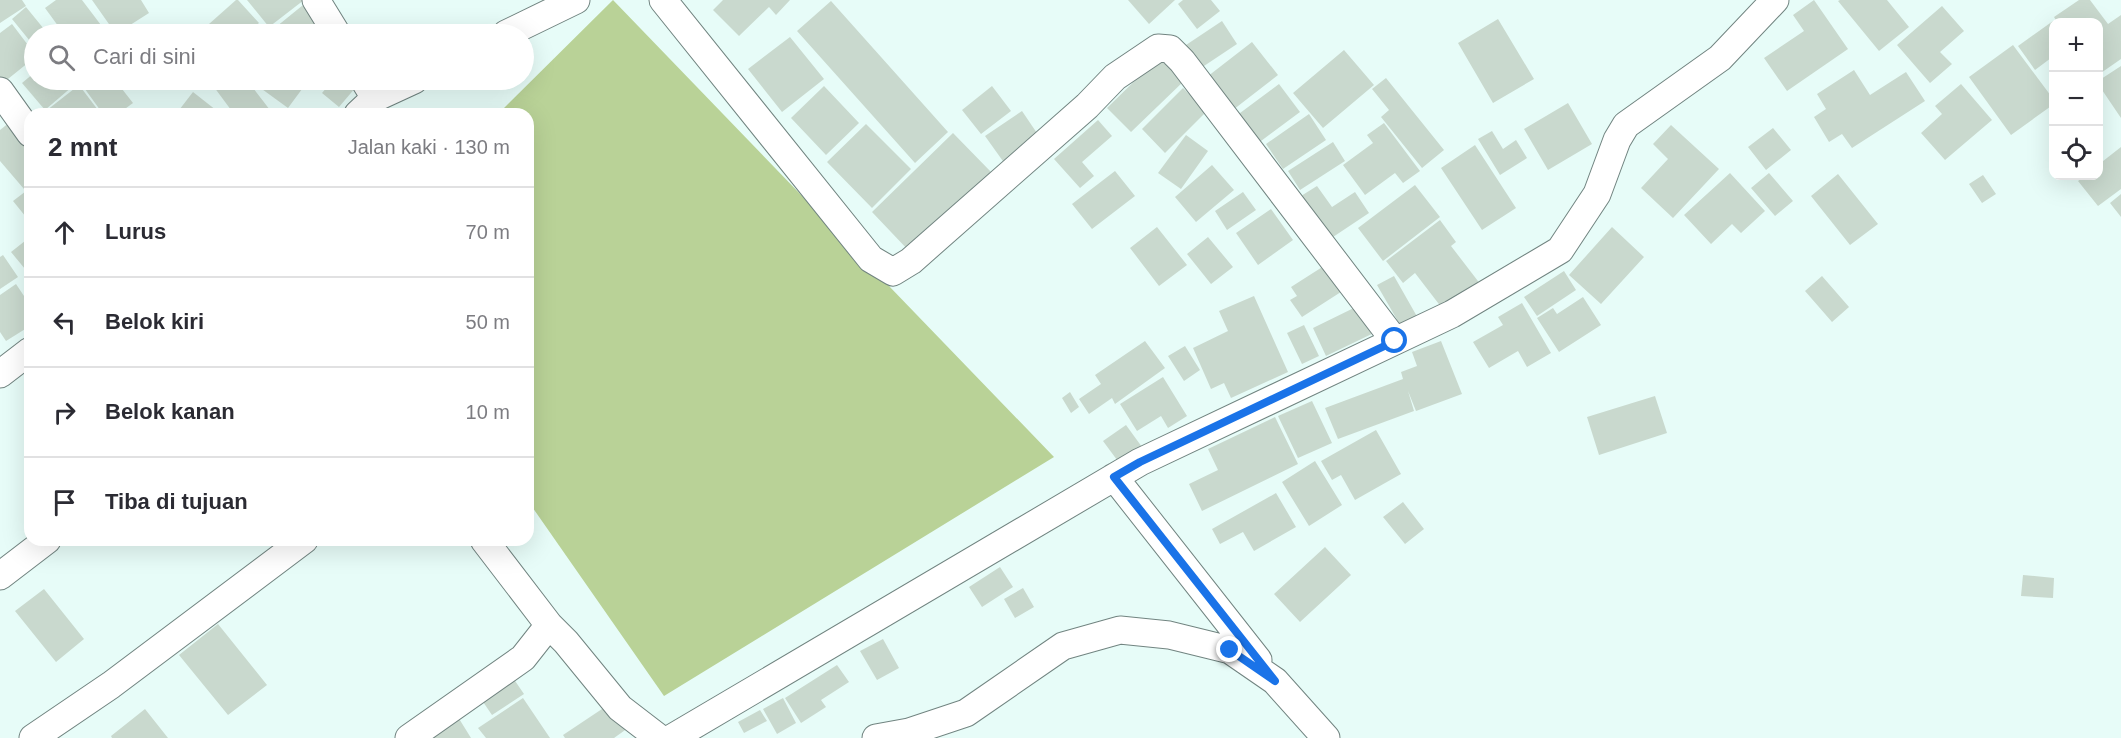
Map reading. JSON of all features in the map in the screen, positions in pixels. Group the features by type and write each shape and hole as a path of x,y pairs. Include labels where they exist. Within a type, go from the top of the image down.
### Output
{"street":[{"path":"316,0 331,24"},
{"path":"527,24 576,0"},
{"path":"663,0 871,259 893,272 911,261 1087,106 1115,77 1158,48 1170,49 1182,61 1395,341"},
{"path":"672,738 1140,462 1452,314 1560,250 1597,194 1617,140 1626,125 1720,58 1775,0"},
{"path":"366,97 386,90"},
{"path":"0,92 24,125"},
{"path":"0,374 24,356"},
{"path":"1114,477 1275,681 1326,738"},
{"path":"0,576 40,546"},
{"path":"33,738 111,685 296,546"},
{"path":"489,546 549,625 566,642 620,708 659,738"},
{"path":"409,738 523,658 549,625"},
{"path":"876,738 909,732 966,713 1063,646 1120,630 1169,635 1230,650 1275,681"}],"green space":[{"path":"613,0 1054,457 664,696 534,510 534,108 504,108 522,90 534,90 534,78"}],"building":[{"path":"0,0 22,0 26,6 0,23"},
{"path":"56,0 82,0 100,24 57,24 45,8"},
{"path":"92,0 141,0 149,13 132,24 109,24"},
{"path":"236,0 259,23 258,24 209,24"},
{"path":"247,0 304,0 273,24 267,24"},
{"path":"723,0 790,0 776,15 769,7 739,36 713,10"},
{"path":"1128,0 1175,0 1149,24"},
{"path":"1183,0 1211,0 1220,11 1197,29 1178,4"},
{"path":"1814,0 1848,49 1787,91 1764,58 1804,31 1793,15"},
{"path":"1887,0 1909,27 1879,51 1838,1"},
{"path":"2079,0 2090,0 2108,24 2121,15 2121,59 2103,72 2103,18 2054,17"},
{"path":"308,1 326,24 280,24"},
{"path":"831,1 948,132 915,163 797,31"},
{"path":"1942,6 1964,31 1940,52 1952,64 1930,83 1897,45"},
{"path":"26,7 40,24 24,24 24,34 12,19"},
{"path":"1498,19 1534,79 1493,103 1458,43"},
{"path":"1222,21 1237,44 1198,70 1183,47"},
{"path":"12,24 24,40 24,66 3,83 0,80 0,33"},
{"path":"2049,24 2049,60 2035,70 2018,46"},
{"path":"790,37 824,79 782,112 748,69"},
{"path":"1252,42 1278,75 1229,113 1203,80"},
{"path":"2013,45 2049,93 2049,108 2011,135 1969,77"},
{"path":"1344,50 1374,85 1323,128 1293,93"},
{"path":"1161,55 1185,80 1131,132 1107,108"},
{"path":"2121,66 2121,118 2103,91 2103,78"},
{"path":"1854,70 1870,95 1906,72 1925,101 1852,148 1842,134 1829,142 1814,117 1826,109 1817,94"},
{"path":"1386,78 1444,150 1422,168 1381,117 1389,110 1372,89"},
{"path":"1279,84 1300,112 1257,144 1236,116"},
{"path":"1961,84 1992,120 1945,160 1921,133 1942,114 1935,106"},
{"path":"824,86 859,123 826,155 791,118"},
{"path":"992,86 1011,111 981,134 962,110"},
{"path":"1183,88 1207,111 1165,153 1142,129"},
{"path":"28,90 68,90 47,108 43,108"},
{"path":"73,90 83,90 96,108 50,108"},
{"path":"86,90 123,90 133,103 126,108 99,108"},
{"path":"216,90 255,90 268,108 230,108"},
{"path":"263,90 301,90 288,108"},
{"path":"325,90 353,90 339,107 322,93"},
{"path":"193,92 213,108 181,108"},
{"path":"1568,103 1592,144 1548,170 1524,129"},
{"path":"1022,111 1041,139 1005,164 985,136"},
{"path":"1309,114 1326,140 1283,169 1266,144"},
{"path":"1098,120 1112,136 1082,162 1094,176 1080,188 1054,159"},
{"path":"10,122 24,139 24,189 0,161 0,130"},
{"path":"1384,123 1420,171 1403,183 1395,173 1365,195 1343,165 1373,143 1367,135"},
{"path":"866,124 911,169 872,208 827,162"},
{"path":"1671,125 1719,169 1673,218 1641,188 1668,159 1653,144"},
{"path":"1773,128 1791,150 1766,170 1748,147"},
{"path":"1492,131 1503,149 1516,140 1527,158 1500,175 1478,139"},
{"path":"953,133 992,173 910,252 872,212"},
{"path":"1186,135 1208,151 1181,189 1158,173"},
{"path":"1333,142 1345,161 1300,190 1288,171"},
{"path":"1475,145 1516,208 1482,230 1441,168"},
{"path":"2121,147 2121,189 2098,206 2078,181 2103,180 2103,161"},
{"path":"1212,165 1234,190 1196,222 1175,197"},
{"path":"1115,171 1135,196 1092,229 1072,204"},
{"path":"1730,173 1765,211 1741,233 1732,224 1711,244 1684,215"},
{"path":"1769,173 1793,201 1775,216 1751,188"},
{"path":"1838,174 1878,224 1850,245 1811,196"},
{"path":"1983,175 1996,194 1982,203 1969,184"},
{"path":"1415,185 1440,217 1383,261 1358,228"},
{"path":"1317,186 1332,207 1355,192 1369,213 1330,239 1301,196"},
{"path":"1243,192 1256,210 1227,230 1215,211"},
{"path":"24,193 24,215 13,201"},
{"path":"2121,194 2121,217 2110,203"},
{"path":"1271,209 1293,240 1258,265 1236,233"},
{"path":"1440,220 1456,242 1451,246 1481,285 1445,312 1415,273 1403,283 1386,261"},
{"path":"1157,227 1187,265 1159,286 1130,248"},
{"path":"1612,227 1644,257 1601,304 1569,275"},
{"path":"1208,237 1233,267 1211,284 1187,254"},
{"path":"24,242 24,268 11,252"},
{"path":"3,255 18,277 0,289 0,257"},
{"path":"1327,264 1344,290 1302,317 1290,300 1297,296 1291,287"},
{"path":"1564,271 1576,290 1537,316 1524,297"},
{"path":"1394,276 1419,320 1403,330 1377,285"},
{"path":"1822,276 1849,307 1832,322 1805,291"},
{"path":"16,284 24,296 24,330 6,341 0,332 0,295"},
{"path":"1254,296 1288,372 1231,398 1224,383 1211,389 1193,348 1228,331 1219,311"},
{"path":"1583,297 1601,325 1559,352 1537,318 1553,308 1557,314"},
{"path":"1364,303 1378,331 1326,356 1313,328"},
{"path":"1522,303 1551,353 1527,367 1518,351 1489,368 1473,342 1503,325 1498,317"},
{"path":"1304,325 1319,356 1302,364 1287,333"},
{"path":"1145,341 1165,368 1115,404 1112,398 1089,414 1079,399 1101,384 1095,375"},
{"path":"1441,341 1462,394 1416,411 1408,391 1414,411 1338,439 1325,408 1403,379 1401,372 1417,366 1412,352"},
{"path":"1185,346 1200,370 1184,381 1168,356"},
{"path":"1163,377 1187,416 1168,428 1161,416 1137,431 1120,404"},
{"path":"1070,392 1079,407 1071,413 1062,398"},
{"path":"1655,396 1667,433 1599,455 1587,417"},
{"path":"1312,401 1332,443 1298,458 1278,416"},
{"path":"1275,417 1298,464 1202,511 1189,484 1218,470 1208,449"},
{"path":"1126,425 1142,447 1120,464 1103,441"},
{"path":"1376,430 1401,474 1355,500 1341,475 1332,480 1321,461"},
{"path":"1315,461 1342,505 1309,526 1282,482"},
{"path":"1276,493 1296,527 1254,551 1243,532 1220,544 1212,529"},
{"path":"1403,502 1424,529 1405,544 1383,517"},
{"path":"1325,547 1351,575 1300,622 1274,594"},
{"path":"1000,567 1013,587 982,607 969,587"},
{"path":"2023,575 2054,578 2053,598 2021,596"},
{"path":"1023,588 1034,607 1015,618 1004,599"},
{"path":"44,589 84,639 56,662 15,611"},
{"path":"218,624 267,685 228,715 179,655"},
{"path":"883,639 899,668 877,680 860,651"},
{"path":"837,665 849,682 821,700 826,707 801,723 785,698"},
{"path":"511,675 524,694 492,715 479,696"},
{"path":"523,698 550,738 486,738 478,728"},
{"path":"783,698 796,723 777,734 763,709"},
{"path":"611,703 628,728 614,738 565,738 563,735"},
{"path":"145,709 168,738 112,738 111,736"},
{"path":"760,710 767,721 744,733 738,722"},
{"path":"458,717 471,738 425,738"}],"route":[{"path":"1230,650 1275,681 1114,477 1140,462 1395,341"}]}
